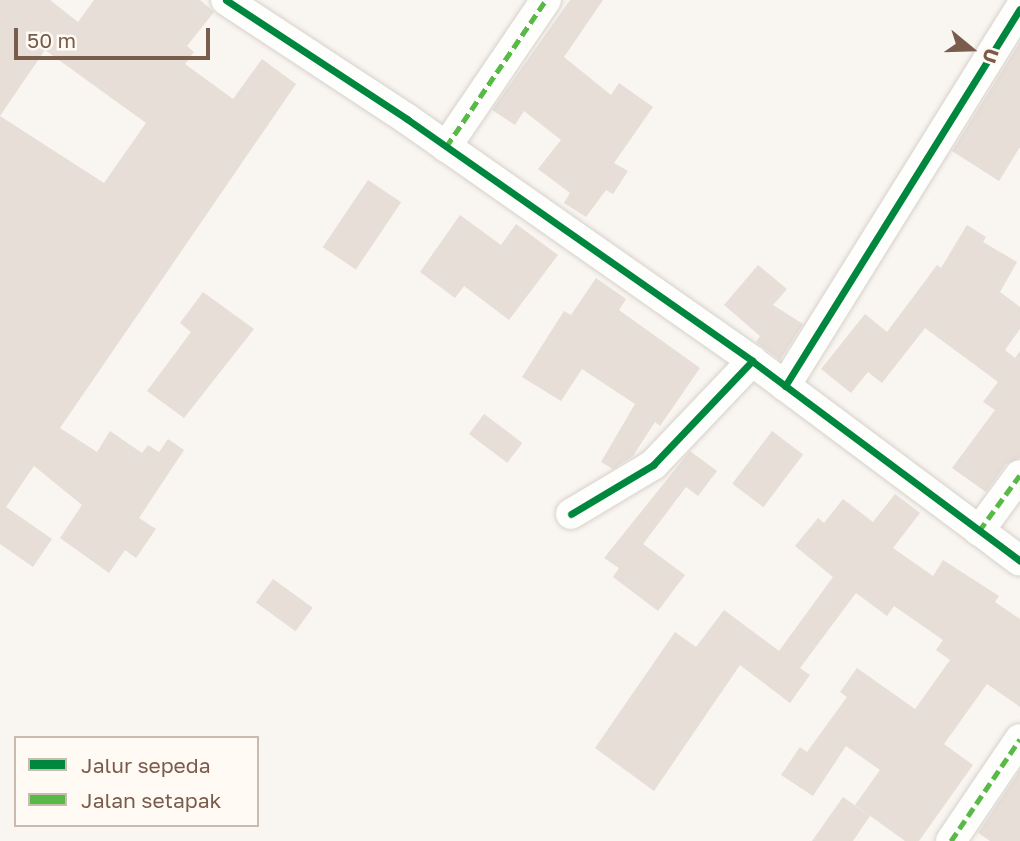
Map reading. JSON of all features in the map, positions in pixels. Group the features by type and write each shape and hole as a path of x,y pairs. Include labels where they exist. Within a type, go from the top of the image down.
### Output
{"street":[{"path":"226,0 446,147 752,361 1020,561"},
{"path":"446,147 546,0"},
{"path":"785,386 1020,9"},
{"path":"571,514 653,465 752,361"},
{"path":"979,531 1020,475"},
{"path":"951,841 1020,739"}],"building":[{"path":"0,0 50,0 78,22 94,0 200,0 214,12 187,46 194,52 185,64 233,99 262,59 296,84 60,428 97,452 110,431 142,453 148,445 159,452 168,439 184,450 139,518 156,529 136,558 125,550 109,573 60,538 82,505 34,466 6,507 52,539 33,567 0,544","holes":["45,50 146,123 104,183 0,116"]},
{"path":"570,0 603,0 564,57 611,95 619,83 653,107 614,163 628,171 613,194 606,190 586,217 564,203 570,193 538,169 561,140 524,111 515,125 492,110"},
{"path":"1020,42 1020,147 999,181 952,151"},
{"path":"368,180 401,202 356,270 323,247"},
{"path":"460,215 501,245 516,224 558,255 509,320 464,286 455,298 420,272"},
{"path":"967,225 986,237 983,242 1017,262 1000,292 1020,307 1020,329 1005,350 1015,358 1020,351 1020,458 1006,464 986,492 952,468 995,410 983,402 998,382 925,328 882,383 868,372 851,393 821,369 865,314 887,332 937,265 941,268"},
{"path":"758,265 787,289 773,305 803,324 780,360 756,342 760,336 724,305"},
{"path":"596,278 626,299 619,310 700,368 660,426 655,422 633,456 613,469 601,462 635,404 582,369 561,401 522,377 564,311 571,315"},
{"path":"203,292 254,329 184,418 147,391 191,332 180,323"},
{"path":"484,414 522,443 507,463 469,434"},
{"path":"772,431 803,454 763,507 732,484"},
{"path":"690,451 717,471 698,496 686,487 643,544 685,575 658,611 613,577 619,568 604,558"},
{"path":"895,494 920,513 893,548 933,576 943,560 999,596 995,602 1020,619 1020,707 987,684 944,744 973,765 919,841 905,841 855,805 880,770 846,746 813,796 781,775 800,747 807,752 847,697 840,692 857,668 915,709 950,660 936,650 943,640 894,606 887,616 856,593 800,668 810,675 790,703 740,665 654,791 595,748 675,632 696,647 724,610 779,651 833,577 795,546 818,518 824,523 843,499 873,522"},
{"path":"273,579 313,608 296,631 256,602"},
{"path":"1020,770 1020,841 990,841 978,833"},
{"path":"843,797 870,816 853,841 812,841"}],"marked path":[{"path":"446,147 546,0"},
{"path":"979,531 1020,475"},
{"path":"951,841 1020,739"}],"cycle path":[{"path":"226,0 407,119 752,361 1020,561"},
{"path":"785,386 1020,9"},
{"path":"571,514 653,465 752,361"}]}
